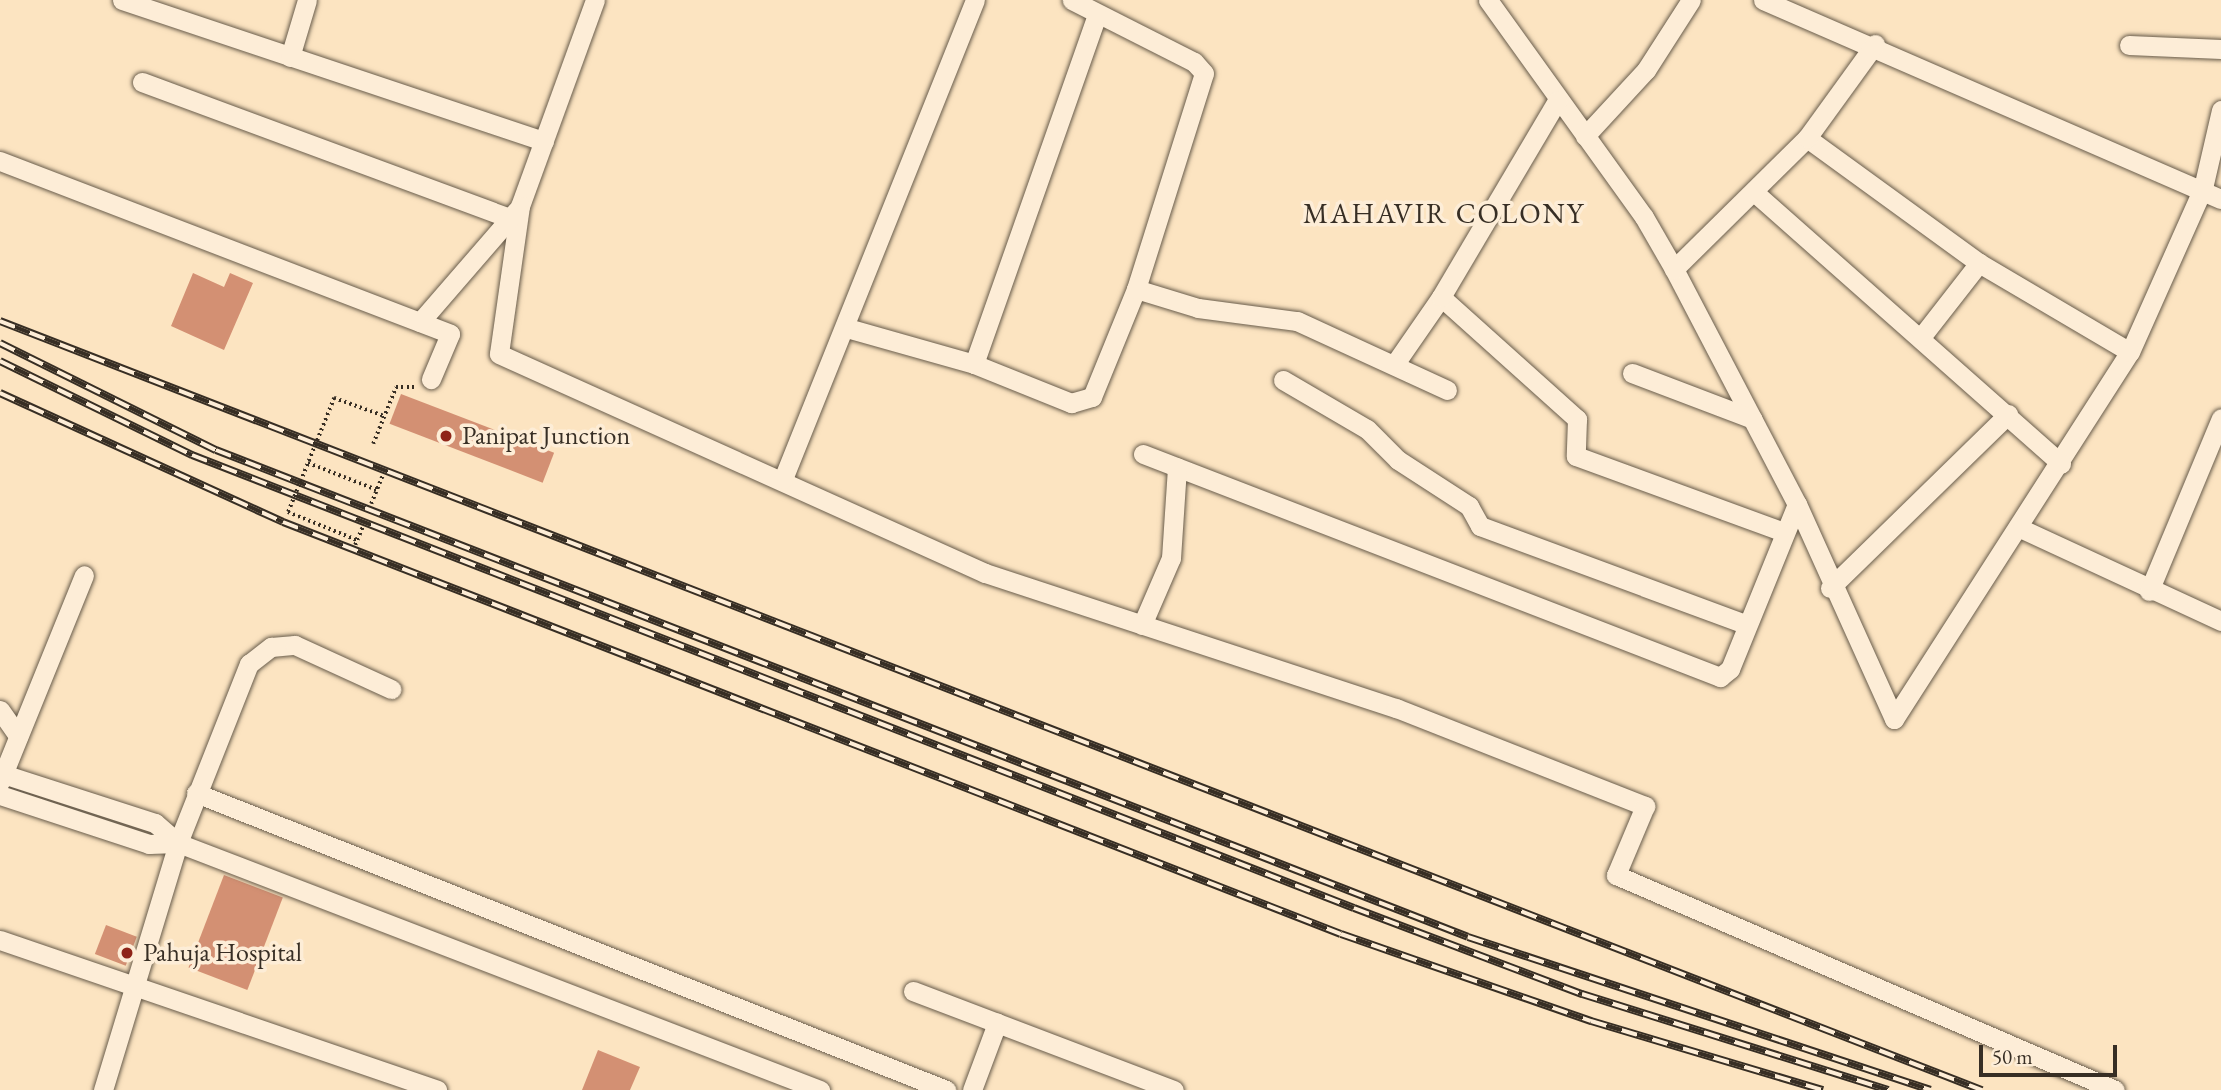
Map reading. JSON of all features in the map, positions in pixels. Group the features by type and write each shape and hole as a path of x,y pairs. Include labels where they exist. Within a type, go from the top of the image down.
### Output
{"street":[{"path":"290,57 307,0"},
{"path":"595,0 515,212 499,354 985,573 1396,708 1645,806 1616,875 2115,1090"},
{"path":"783,480 847,328 975,0"},
{"path":"847,328 974,364 1082,404 1097,386 1136,289 1204,73 1194,62 1072,0"},
{"path":"1488,0 1557,101 1585,136 1674,269 1797,504 1830,588 1891,718 1898,719 2022,529 2130,352 2203,188 2221,110"},
{"path":"1585,136 1646,70 1691,0"},
{"path":"1763,0 1875,44 2203,188 2221,199"},
{"path":"132,2 544,141"},
{"path":"974,364 1097,15"},
{"path":"1674,269 1807,138 1875,44"},
{"path":"2129,45 2221,49"},
{"path":"142,82 515,212"},
{"path":"1394,365 1441,297 1557,101"},
{"path":"1807,138 1979,263 2130,352"},
{"path":"0,161 450,334 430,379"},
{"path":"1754,192 1922,336 2061,464"},
{"path":"421,322 515,212"},
{"path":"1922,336 1979,263"},
{"path":"1136,289 1198,308 1297,321 1447,390"},
{"path":"1441,297 1577,419 1576,456 1784,531"},
{"path":"1632,373 1753,419"},
{"path":"1283,380 1367,429 1398,460 1469,506 1480,526 1745,624"},
{"path":"1830,588 2008,414"},
{"path":"2150,592 2221,418"},
{"path":"1143,454 1720,677 1730,669 1745,624 1797,504"},
{"path":"1142,625 1171,558 1177,467"},
{"path":"2022,529 2150,592 2221,621"},
{"path":"84,575 1,776 155,823 178,843 820,1090"},
{"path":"103,1090 178,843 240,681 271,647 295,645 391,689"},
{"path":"0,709 18,736"},
{"path":"196,793 946,1090"},
{"path":"0,795 149,844 178,843"},
{"path":"0,940 437,1090"},
{"path":"913,991 1174,1090"},
{"path":"972,1090 998,1023"}],"path":[{"path":"373,444 396,387 413,388 430,379"},
{"path":"363,526 356,542 288,512 334,398 384,416"},
{"path":"308,463 377,490"},
{"path":"371,505 383,474"}],"building":[{"path":"193,273 224,287 230,273 253,283 224,350 171,326"},
{"path":"401,394 554,453 543,483 390,424"},
{"path":"224,875 283,898 247,990 189,967"},
{"path":"106,925 137,937 126,966 95,954"},
{"path":"598,1050 640,1067 630,1090 582,1090"}],"railway":[{"path":"0,321 1982,1090"},
{"path":"0,343 216,450 1468,937 1930,1090"},
{"path":"0,361 192,455 1354,908 1582,994 1888,1090"},
{"path":"0,393 283,522 1341,934 1591,1021 1823,1090"}],"place":[{"name":"Panipat Junction","path":"446,436"},
{"name":"Pahuja Hospital","path":"127,953"}],"district":[{"name":"MAHAVIR COLONY","path":"1444,213"}]}
